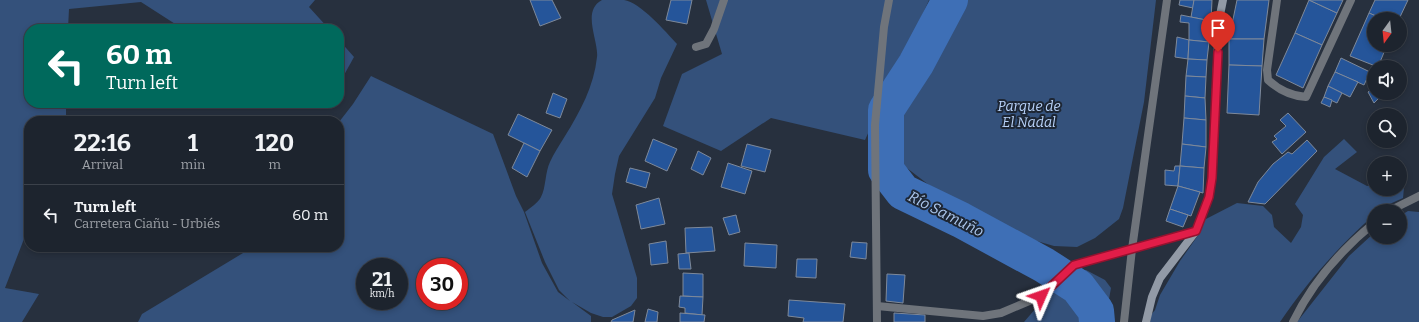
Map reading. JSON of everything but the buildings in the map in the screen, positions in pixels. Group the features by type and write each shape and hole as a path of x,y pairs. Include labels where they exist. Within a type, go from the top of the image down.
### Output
{"street":[{"path":"696,47 706,44 714,30 724,0"},
{"path":"877,322 875,125 884,27 889,0"},
{"path":"1124,322 1132,249 1167,0"},
{"path":"1146,322 1152,297 1160,278 1196,231 1209,197 1212,178 1219,20 1223,0"},
{"path":"1277,0 1267,70 1268,80 1286,93 1306,97 1351,0"},
{"path":"1403,204 1419,196"},
{"path":"1293,322 1299,309 1332,262 1367,229"},
{"path":"876,306 983,316 1001,313 1041,296 1074,265 1196,231"}],"green space":[{"path":"0,0 315,0 309,7 324,24 175,24 141,2 69,9 68,24 24,24 24,108 66,108 66,116 24,116 24,239 5,288 39,294 22,322 0,322"},
{"path":"602,0 624,0 637,6 645,12 677,44 661,78 655,98 619,156 615,174 612,194 637,278 637,298 631,306 612,317 603,317 591,313 572,302 591,316 591,322 138,322 142,314 245,252 344,252 344,116 371,76 493,134 516,196 524,212 542,263 558,292 570,301 559,290 545,262 525,212 540,199 544,189 550,162 576,118 590,88 597,57 592,19 593,11 596,5"},
{"path":"706,0 929,0 865,140 771,118 721,151 663,126 682,74 722,54"},
{"name":"Parque de El Nadal","path":"965,0 1156,0 1144,102 1123,208 1119,219 1095,238 1077,247 1054,246 1026,238 991,223 929,185 903,165 896,152 898,117 951,29"},
{"path":"344,46 354,57 344,75"},
{"path":"1344,139 1357,152 1335,169 1367,186 1367,196 1403,196 1403,198 1390,204 1367,204 1367,222 1335,253 1312,279 1280,322 1150,322 1151,315 1155,310 1160,295 1180,261 1199,234 1204,220 1237,203 1263,206 1272,215 1274,227 1291,243 1301,227 1303,215 1295,204 1324,157"},
{"path":"1407,212 1419,212 1419,322 1297,322 1349,256 1367,239 1367,244 1407,244"},
{"path":"1086,270 1105,280 1111,288 1109,299 1102,315 1088,320 1088,322 1024,322 1056,288 1077,271"}],"waterway":[{"name":"Río Samuño","path":"950,0 916,64 886,110 886,170 903,192 961,220 1044,265 1078,287 1096,311 1097,322"}],"route":[{"path":"1041,296 1074,265 1196,231 1209,197 1212,178 1218,52"}]}
